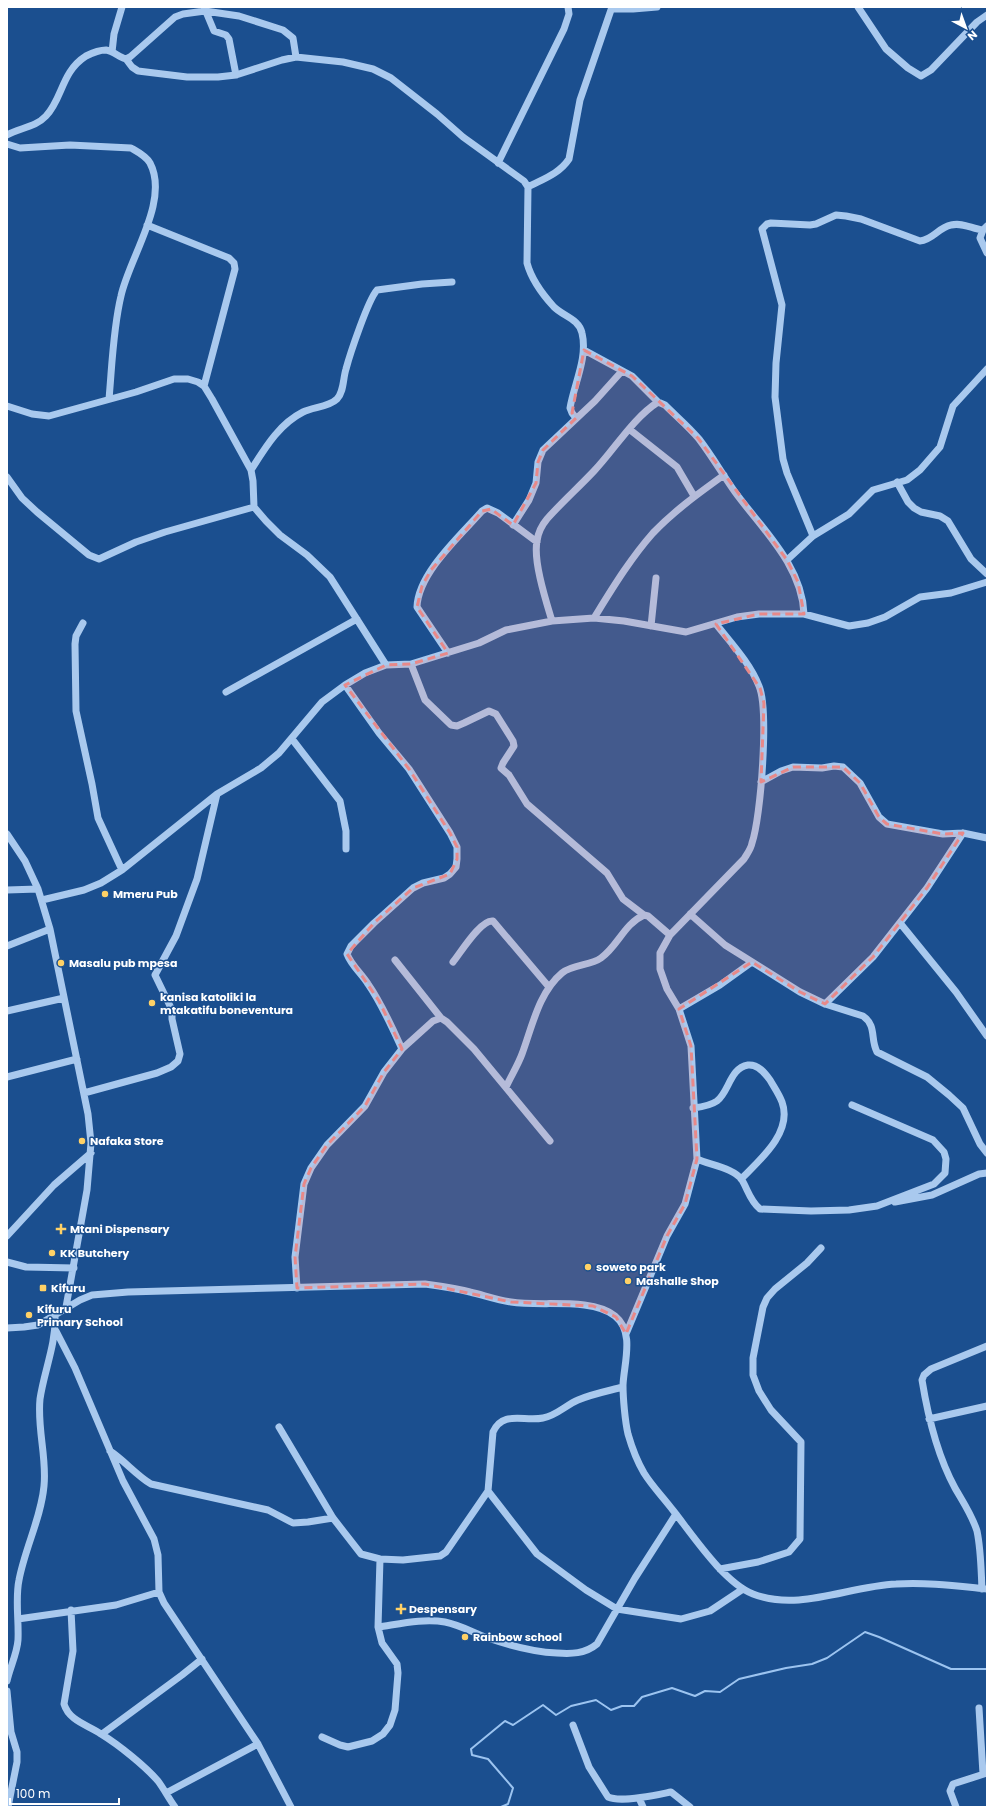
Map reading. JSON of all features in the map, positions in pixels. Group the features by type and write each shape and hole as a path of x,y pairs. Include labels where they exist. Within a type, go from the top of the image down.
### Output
{"street":[{"path":"112,52 114,34 122,7"},
{"path":"498,163 564,29 569,14 568,7"},
{"path":"528,187 557,172 564,167 569,159 580,100 612,8 633,9 657,7"},
{"path":"858,7 886,49 908,68 921,76 931,70 977,22 987,15"},
{"path":"126,59 175,18 183,14 205,9 239,16 282,30 293,38 296,57"},
{"path":"205,9 214,31 226,35 229,39 236,74"},
{"path":"7,135 32,125 47,116 70,71 79,61 98,51 104,50 112,52 126,59 132,67 138,71 145,73 194,77 218,77 236,74 296,57 343,62 381,72 437,114 472,145 524,182 528,187 527,262 529,270 555,308 579,326 582,333 584,350 570,408 576,418"},
{"path":"7,144 20,148 70,145 122,147 135,150 149,162 155,176 156,189 147,225 131,263 121,296 109,399"},
{"path":"813,536 787,474 783,459 775,397 776,363 782,305 762,229 767,224 771,223 816,224 836,215 861,219 920,241 926,241 945,226 951,224 964,224 985,228 980,238 987,253"},
{"path":"147,225 229,258 234,263 235,269 204,386"},
{"path":"251,470 268,443 292,418 305,411 338,399 346,369 362,324 373,294 377,290 452,282"},
{"path":"584,350 632,376 658,402 665,405 698,438 787,560 798,582 803,600 804,614"},
{"path":"787,560 813,536 849,514 873,490 907,480 930,461 940,447 953,406 987,370"},
{"path":"514,525 529,500 536,483 538,462 543,450 622,371"},
{"path":"7,406 32,414 49,416 174,379 188,379 198,382 204,386 251,470 254,507 280,535 311,558 330,577 386,665"},
{"path":"552,621 543,591 537,557 536,542 540,530 547,520 595,470 630,429 658,402"},
{"path":"630,429 677,467 694,496"},
{"path":"594,618 630,563 653,534 694,496 724,475"},
{"path":"7,477 22,498 37,512 90,555 100,559 136,542 165,532 254,507"},
{"path":"897,482 908,502 914,508 922,512 940,516 948,521 968,555 987,574"},
{"path":"448,653 417,607 417,599 422,586 432,570 482,511 487,508 491,509 536,542"},
{"path":"651,626 656,578"},
{"path":"42,900 84,890 101,883 122,870 217,794 261,768 292,739 322,702 345,685 365,673 386,665 411,664 479,642 506,630 552,621 594,618 624,621 686,632 737,617 759,614 804,614 849,626 868,623 886,617 920,597 951,593 987,582"},
{"path":"226,692 357,619"},
{"path":"83,623 76,636 75,644 76,711 98,818 122,870"},
{"path":"626,1334 667,1236 685,1204 697,1159 693,1108 691,1046 679,1009 667,989 660,969 660,953 670,935 744,859 752,844 756,825 761,782 764,703 755,676 716,624"},
{"path":"411,664 425,700 452,725 457,726 489,711 496,714 513,741 514,746 502,763 501,768 509,775 527,804 607,873 623,899 644,915 648,916 670,935"},
{"path":"345,685 379,733 409,770 450,833 457,847 457,859 454,871 444,878 423,883 414,888 369,928 351,946 347,954 349,960 379,1001 402,1049"},
{"path":"292,739 340,801 346,831 346,849"},
{"path":"761,782 780,771 793,767 822,768 834,766 843,768 860,783 879,817 887,824 943,834 963,833 987,838"},
{"path":"84,1093 157,1072 178,1061 180,1054 172,1019 172,1010 155,975 176,936 197,879 217,794"},
{"path":"825,1004 873,957 927,888 963,833"},
{"path":"7,834 25,861 42,900 50,929 88,1114 91,1153 87,1190 66,1307"},
{"path":"7,890 38,888"},
{"path":"690,914 725,945 800,992 825,1004 863,1016 868,1020 872,1026 875,1048 878,1052 927,1077 949,1095 963,1108 980,1144 987,1153"},
{"path":"506,1087 522,1056 539,1008 549,987 564,972 601,958 611,949 631,923 644,915"},
{"path":"453,962 478,929 490,920 493,921 549,987"},
{"path":"900,923 956,992 987,1036"},
{"path":"7,946 50,929"},
{"path":"396,960 441,1018 474,1049 550,1141"},
{"path":"679,1009 720,985 752,962"},
{"path":"7,1011 64,998"},
{"path":"297,1288 295,1257 306,1178 327,1145 365,1106 384,1072 402,1049 433,1021 441,1018"},
{"path":"7,1077 77,1059"},
{"path":"693,1108 709,1105 720,1099 735,1073 748,1065 760,1069 768,1078 782,1102 783,1114 781,1127 764,1156 741,1179"},
{"path":"852,1105 933,1140 944,1152 946,1159 945,1173 934,1184 877,1206"},
{"path":"7,1236 54,1185 91,1153"},
{"path":"697,1159 730,1171 741,1179 754,1204 760,1209 811,1211 849,1210 877,1206 932,1195 979,1174 987,1172"},
{"path":"720,1569 758,1562 789,1552 800,1539 801,1442 771,1410 759,1391 754,1375 754,1358 763,1307 767,1298 775,1289 807,1263 821,1248"},
{"path":"7,1262 26,1267 74,1268"},
{"path":"7,1328 38,1325 55,1316 66,1307 92,1296 128,1292 425,1284 468,1291 511,1302 593,1306 606,1310 616,1317 626,1334 627,1346 623,1387 628,1432 634,1453 644,1474 720,1569 743,1589 753,1594 770,1599 808,1600 843,1592 896,1584 925,1584 984,1589 980,1550 976,1531 964,1502 955,1488 929,1419 922,1380 924,1375 931,1370 987,1346"},
{"path":"7,1681 16,1651 18,1582 25,1553 41,1505 44,1487 39,1426 40,1398 56,1331 55,1316"},
{"path":"56,1331 76,1368 122,1481 154,1539 158,1555 159,1592 167,1609 258,1744 291,1807"},
{"path":"279,1427 333,1518 361,1554 380,1559 403,1560 440,1556 446,1552 488,1491 493,1432 500,1422 505,1419 513,1418 535,1420 545,1418 578,1400 623,1387"},
{"path":"929,1419 987,1406"},
{"path":"110,1451 124,1461 144,1480 151,1484 268,1510 293,1522 308,1522 333,1518"},
{"path":"488,1491 537,1554 569,1578 617,1609 681,1619 710,1611 743,1589"},
{"path":"378,1627 439,1622 458,1626 515,1647 568,1654 591,1649 597,1644 638,1572 676,1514"},
{"path":"322,1737 340,1745 348,1746 359,1745 372,1741 383,1734 390,1725 395,1710 398,1673 397,1664 382,1643 378,1627 380,1559"},
{"path":"18,1619 71,1610 116,1605 159,1592"},
{"path":"71,1610 73,1651 64,1704 71,1716 102,1734 146,1769 166,1793 175,1807"},
{"path":"102,1734 202,1659"},
{"path":"7,1691 7,1708 17,1762 8,1807"},
{"path":"956,1807 950,1791 953,1784 985,1773 979,1708"},
{"path":"573,1725 589,1767 606,1794 611,1798 639,1798 671,1792 690,1807"},
{"path":"166,1793 258,1744"},
{"path":"639,1798 643,1807"}],"highlighted area":[{"path":"584,350 632,376 698,438 787,560 798,582 804,614 759,614 716,624 760,688 764,703 761,782 793,767 843,767 860,783 879,817 887,824 943,834 963,833 927,888 873,957 825,1004 800,992 752,962 679,1009 691,1046 697,1159 685,1204 667,1236 626,1334 616,1317 593,1306 511,1302 425,1284 297,1288 295,1257 304,1184 311,1168 327,1145 365,1106 384,1072 402,1049 379,1001 347,954 374,923 413,888 450,874 457,859 457,847 450,833 409,769 345,685 386,665 411,664 448,653 417,607 422,586 431,570 482,511 491,509 513,525 536,483 538,462 543,450 576,418 572,413"}],"waterway":[{"path":"501,1807 508,1804 513,1788 488,1759 472,1755 471,1749 505,1721 513,1725 543,1705 556,1715 571,1706 596,1700 611,1710 622,1706 634,1706 642,1697 672,1688 695,1696 705,1691 720,1692 739,1679 786,1668 812,1664 827,1658 865,1632 951,1669 987,1669"}],"place":[{"name":"Mmeru Pub","path":"105,894"},
{"name":"Masalu pub mpesa","path":"61,963"},
{"name":"kanisa katoliki la mtakatifu boneventura","path":"152,1003"},
{"name":"Nafaka Store","path":"82,1141"},
{"name":"Mtani Dispensary","path":"61,1229"},
{"name":"KK Butchery","path":"52,1253"},
{"name":"soweto park","path":"588,1267"},
{"name":"Mashalle Shop","path":"628,1281"},
{"name":"Kifuru","path":"43,1288"},
{"name":"Kifuru Primary School","path":"29,1315"},
{"name":"Despensary","path":"401,1609"},
{"name":"Rainbow school","path":"465,1637"}]}
